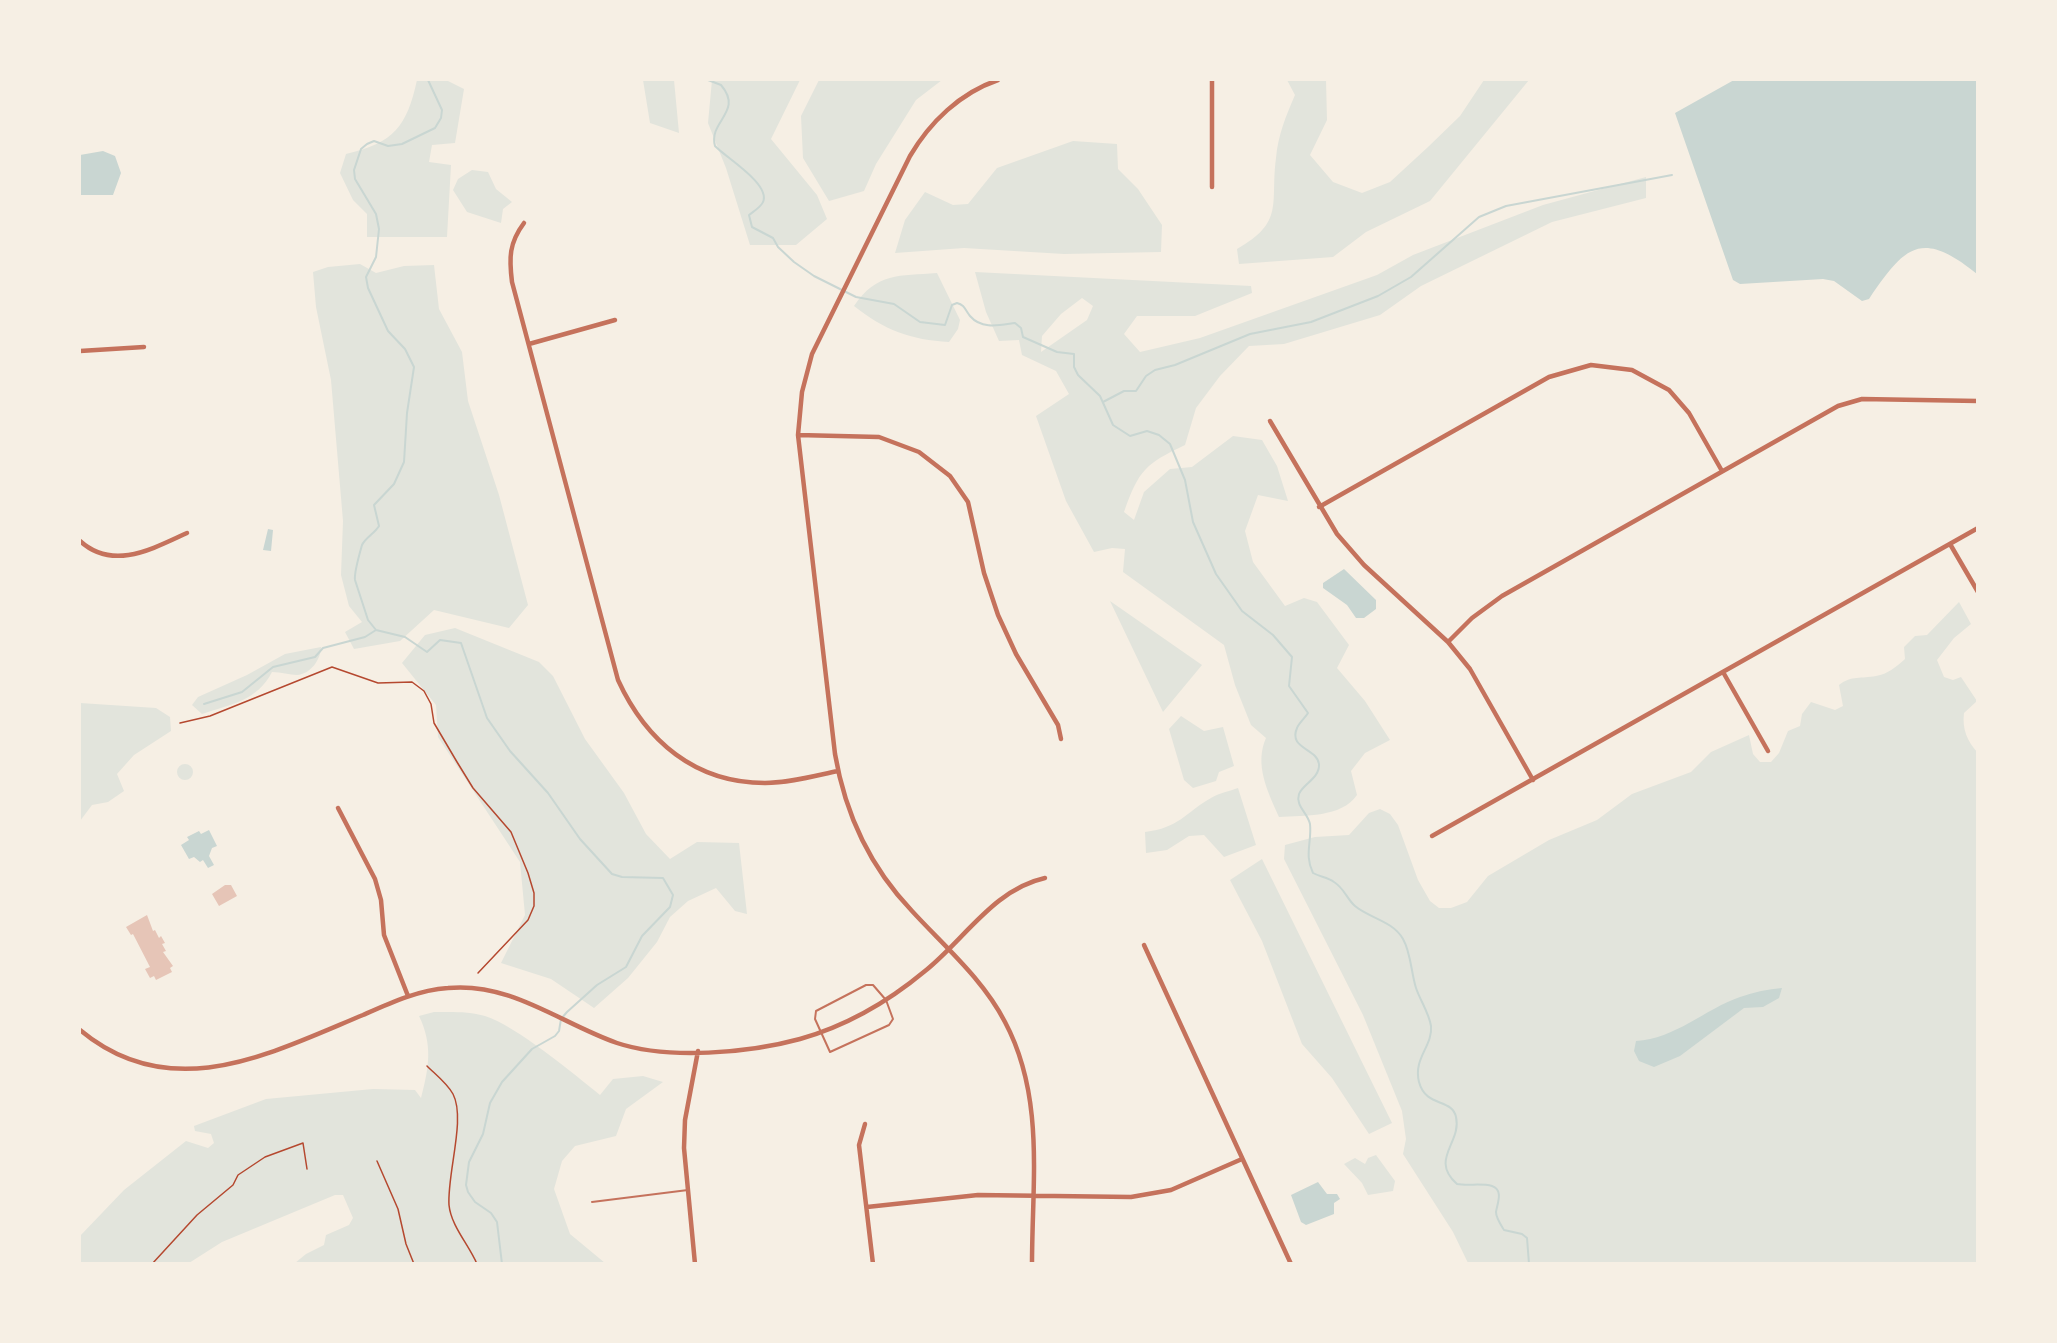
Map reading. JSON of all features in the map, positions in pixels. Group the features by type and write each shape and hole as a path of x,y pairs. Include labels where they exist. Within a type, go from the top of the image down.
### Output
{"street":[{"path":"998,80 976,90 953,105 921,137 834,308 806,374 799,411 798,435 838,771 855,826 874,862 910,909 991,1000 1005,1021 1022,1063 1034,1122 1032,1263"},
{"path":"1212,80 1212,187"},
{"path":"524,223 513,237 510,264 618,680 642,723 654,737 680,758 705,771 727,778 764,783 838,771"},
{"path":"529,344 615,320"},
{"path":"80,351 144,347"},
{"path":"1319,507 1549,377 1565,370 1591,365 1632,370 1669,390 1689,413 1722,471"},
{"path":"1448,642 1472,618 1495,601 1838,405 1852,400 1977,401"},
{"path":"1270,421 1337,534 1364,565 1448,642 1476,678 1533,780"},
{"path":"798,435 849,434 879,437 919,452 950,476 968,502 984,573 1002,624 1021,662 1058,724 1060,739"},
{"path":"1432,836 1977,528"},
{"path":"80,541 97,552 130,556 187,533"},
{"path":"1950,544 1977,592"},
{"path":"1724,672 1768,751"},
{"path":"338,808 375,879 381,900 384,935 408,996"},
{"path":"80,1030 104,1047 148,1064 186,1070 209,1069 258,1058 408,996 437,989 466,988 514,996 604,1038 633,1046 654,1050 726,1052 767,1047 842,1024 886,1000 926,970 1011,892 1029,882 1045,878"},
{"path":"1144,945 1291,1263"},
{"path":"695,1263 684,1148 685,1120 698,1051"},
{"path":"865,1124 859,1144 873,1263"},
{"path":"867,1207 978,1195 1131,1197 1171,1190 1242,1159"}],"lane":[{"path":"866,985 877,988 893,1015 889,1025 834,1052 830,1052 826,1047 820,1032 814,1015 822,1006 866,985"},
{"path":"592,1202 688,1190"}],"path":[{"path":"180,723 210,716 332,667 378,683 412,682 418,685 428,697 434,723 473,788 511,832 534,893 534,906 528,920 478,973"},
{"path":"427,1066 449,1088 456,1102 458,1120 451,1163 450,1205 454,1223 477,1263"},
{"path":"152,1263 197,1215 233,1185 238,1175 266,1157 303,1143 307,1169"},
{"path":"377,1161 398,1209 406,1244 414,1263"}],"shaded area":[{"path":"417,80 446,80 464,89 455,143 432,145 429,162 451,165 447,237 367,237 367,214 353,200 340,173 346,154 376,144 396,130 403,121"},
{"path":"643,80 674,80 679,133 650,123"},
{"path":"712,80 800,80 771,139 817,195 827,219 796,245 750,245 726,168 708,123"},
{"path":"819,80 942,80 916,100 876,164 864,191 829,201 803,158 801,116"},
{"path":"1287,80 1326,80 1327,120 1310,155 1333,182 1362,193 1390,182 1428,147 1460,116 1484,80 1529,80 1430,201 1366,232 1333,257 1239,264 1237,249 1262,230 1272,211 1279,141 1295,95"},
{"path":"1734,80 1977,80 1977,274 1942,251 1928,248 1916,250 1904,256 1893,266 1869,299 1862,301 1834,281 1823,279 1740,284 1733,280 1675,113"},
{"path":"1073,141 1117,144 1118,169 1138,189 1162,225 1161,252 1064,254 964,248 895,253 905,220 925,192 953,205 968,204 997,168"},
{"path":"103,151 115,156 121,173 113,195 80,195 80,155"},
{"path":"472,170 488,172 496,189 512,202 503,209 501,223 467,212 453,190 458,179"},
{"path":"1646,177 1646,198 1552,222 1421,286 1380,315 1284,344 1249,346 1220,376 1196,408 1185,445 1152,463 1134,486 1124,512 1134,520 1144,492 1170,469 1192,467 1233,436 1262,440 1277,466 1288,501 1258,495 1245,531 1253,562 1285,606 1304,598 1317,602 1349,645 1337,668 1365,701 1390,740 1365,753 1351,771 1357,795 1342,808 1322,814 1279,817 1267,788 1262,768 1261,758 1266,738 1251,725 1235,685 1224,645 1123,572 1125,549 1112,548 1094,552 1066,501 1036,416 1069,394 1056,371 1022,355 1019,340 999,341 986,312 975,272 1251,286 1252,293 1195,316 1137,316 1124,334 1140,352 1200,338 1377,275 1413,255 1543,205","holes":["1082,298 1093,306 1087,320 1041,352 1042,336 1061,314"]},
{"path":"360,264 376,273 404,266 434,265 439,309 462,352 468,401 499,495 528,605 509,628 434,610 400,641 354,649 345,632 362,622 349,606 341,575 343,521 331,380 316,307 313,272 328,267"},
{"path":"937,273 960,320 958,329 949,342 922,339 898,332 854,306 871,287 880,281 900,276"},
{"path":"268,529 273,530 271,551 263,550"},
{"path":"1344,569 1376,600 1376,609 1364,618 1356,618 1347,605 1323,588 1323,583"},
{"path":"1110,601 1202,665 1163,712"},
{"path":"1959,602 1971,624 1954,638 1937,660 1944,677 1953,680 1961,677 1977,701 1964,713 1964,724 1966,734 1978,753 1977,1263 1468,1263 1453,1232 1403,1154 1406,1139 1402,1111 1363,1015 1284,859 1285,845 1315,837 1349,835 1369,813 1380,809 1390,814 1398,825 1418,880 1430,901 1439,908 1451,908 1467,902 1488,876 1549,840 1597,820 1632,794 1691,772 1711,752 1749,735 1753,754 1760,762 1771,762 1779,753 1788,731 1800,726 1802,714 1811,702 1835,710 1843,706 1839,685 1848,680 1880,675 1892,670 1905,659 1904,647 1915,636 1927,635"},
{"path":"455,628 539,662 553,676 585,739 624,793 646,834 670,859 697,842 739,843 747,914 735,911 716,888 688,901 670,917 657,942 628,978 594,1008 551,979 501,963 525,915 520,862 438,737 436,705 402,663 425,635"},
{"path":"321,647 314,665 307,672 294,675 272,672 266,682 251,695 233,704 202,714 192,705 198,697 247,675 285,654"},
{"path":"80,703 156,708 170,717 171,731 134,755 117,774 124,791 108,802 92,805 80,821"},
{"path":"1181,716 1204,731 1223,727 1234,766 1219,772 1216,781 1193,788 1184,780 1169,729"},
{"path":"185,764 191,766 193,772 191,778 185,780 179,778 177,772 179,766"},
{"path":"1238,788 1256,845 1224,857 1204,835 1189,836 1167,850 1146,853 1145,832 1166,827 1214,796"},
{"path":"209,830 217,846 212,848 209,856 214,865 208,868 203,860 200,862 194,857 189,859 181,845 189,840 187,837 199,831 201,834"},
{"path":"1262,859 1392,1123 1369,1134 1332,1078 1302,1044 1262,941 1230,880"},
{"path":"1782,988 1779,998 1763,1007 1744,1008 1680,1056 1654,1067 1639,1061 1634,1051 1636,1041 1664,1035 1727,1002 1761,991"},
{"path":"434,1012 473,1013 498,1021 544,1051 600,1095 613,1079 643,1076 663,1082 626,1109 616,1136 575,1146 562,1161 554,1189 570,1234 605,1263 295,1263 306,1254 324,1245 326,1235 349,1225 353,1218 343,1195 335,1195 222,1242 189,1263 80,1263 80,1236 124,1190 186,1141 208,1148 214,1143 211,1134 195,1131 194,1126 266,1099 373,1089 415,1090 421,1098 426,1077 428,1047 419,1016"},
{"path":"1376,1155 1395,1181 1393,1191 1368,1195 1362,1183 1344,1164 1355,1158 1365,1164 1368,1158"},
{"path":"1318,1182 1327,1194 1337,1194 1340,1199 1334,1203 1334,1214 1306,1225 1301,1222 1291,1195"}],"building":[{"path":"225,885 231,885 237,896 219,906 212,894"},
{"path":"147,915 153,931 155,930 159,938 161,936 165,943 162,944 166,951 163,952 173,966 170,968 172,972 156,980 154,976 150,978 145,969 150,967 133,934 131,935 126,927"}],"waterway":[{"path":"428,80 442,110 441,118 435,128 402,144 388,146 374,141 367,144 361,149 354,170 355,179 376,214 379,229 376,257 366,277 368,288 388,331 405,349 414,367 407,413 404,462 394,484 374,505 379,526 362,545 355,580 368,620 376,630 405,637 427,652 440,640 461,643 487,718 510,751 548,793 580,839 612,874 622,877 663,878 673,895 670,907 642,936 626,967 597,985 567,1012 561,1019 559,1031 555,1036 532,1049 502,1082 490,1103 483,1134 469,1162 466,1185 475,1202 491,1213 497,1222 502,1264"},
{"path":"708,80 721,85 729,102 716,130 715,146 746,171 764,195 762,204 749,215 752,227 773,238 778,247 794,262 814,276 856,297 894,304 920,322 945,325 952,305 957,303 980,323 986,325 1015,323 1021,328 1023,337 1057,352 1074,354 1074,367 1078,375 1100,396 1113,425 1130,436 1147,431 1159,435 1170,444 1185,480 1193,522 1216,574 1242,611 1273,635 1292,657 1289,686 1308,713 1297,728 1296,740 1317,759 1319,764 1317,773 1301,790 1298,798 1310,824 1309,860 1313,873 1337,884 1355,906 1393,928 1403,939 1408,950 1416,988 1431,1026 1429,1040 1419,1066 1419,1082 1427,1096 1450,1107 1456,1117 1455,1135 1446,1159 1449,1175 1457,1184 1496,1188 1499,1194 1496,1212 1498,1219 1504,1230 1522,1234 1527,1238 1529,1264"},
{"path":"1103,402 1124,391 1136,391 1146,376 1155,370 1175,365 1250,334 1311,322 1378,296 1411,277 1479,217 1506,206 1672,175"},
{"path":"204,704 242,692 273,667 315,657 323,648 365,637 376,630"}]}
